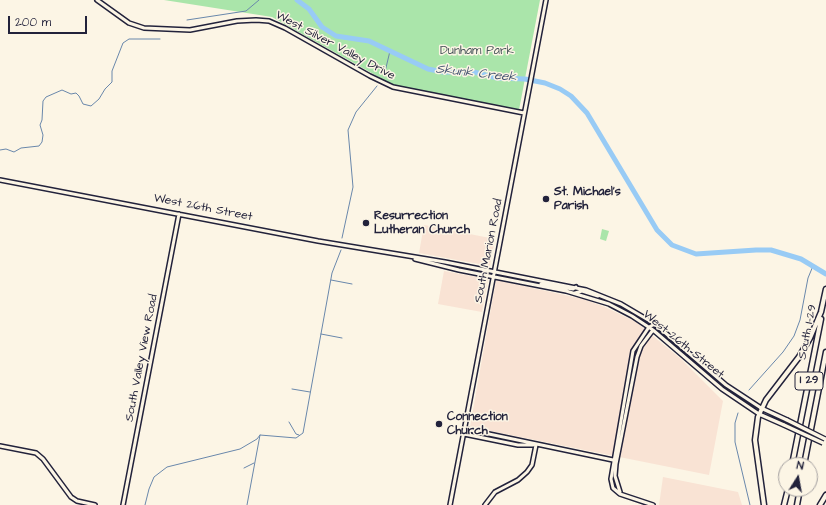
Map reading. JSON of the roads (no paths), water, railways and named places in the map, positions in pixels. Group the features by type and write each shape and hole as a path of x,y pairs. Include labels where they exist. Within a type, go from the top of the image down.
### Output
{"highway":[{"path":"764,505 755,436 759,414 761,408 807,344 818,320 825,293"},
{"name":"South I-29","path":"794,457 825,293"},
{"name":"South I-29","path":"806,457 826,352"},
{"path":"820,505 826,495"}],"main road":[{"name":"West Silver Valley Drive","path":"97,0 128,23 144,28 190,30 238,21 269,21 285,28 370,76 393,87 524,113"},
{"name":"South Marion Road","path":"450,505 546,0"},
{"name":"West 26th Street","path":"0,180 402,256 444,267 575,293 609,304 649,327 718,386 759,414 824,444"},
{"name":"South Valley View Road","path":"123,505 179,214"},
{"name":"West 26th Street","path":"402,256 439,260 576,288 617,302 655,324 726,385 761,408 826,439"},
{"path":"532,284 573,289 576,288"},
{"path":"575,293 582,291 617,302"},
{"path":"653,505 620,494 611,484 613,460 633,351 649,327 655,324"},
{"path":"620,494 615,476 616,464 637,357 641,346 653,330"},
{"path":"464,429 536,445 613,460 617,459"},
{"path":"464,434 518,445 536,445"},
{"path":"485,505 495,492 518,480 527,472 532,465 536,445"},
{"path":"0,446 36,453 40,456 71,497 77,501 95,505"},
{"path":"613,460 616,464"}],"waterway":[{"path":"187,20 246,11 259,0"},
{"name":"Skunk Creek","path":"297,0 309,9 322,27 336,36 369,41 428,69 443,72 474,72 497,78 525,79 545,83 560,89 571,96 587,113 657,230 672,245 696,254 771,250 801,259 826,274"},
{"path":"0,150 6,149 14,152 21,148 39,146 42,142 43,135 40,125 42,120 43,101 46,97 62,90 71,94 76,93 83,104 91,106 99,99 105,89 112,82 112,71 123,43 129,39 160,39"},
{"path":"384,76 390,51"},
{"path":"342,238 353,187 348,130 356,112 377,86"},
{"path":"145,505 154,477 167,467 240,449 257,439 260,435 296,438 303,433 332,273 341,250"},
{"path":"749,390 783,352 794,336 800,320 808,278 813,266"},
{"path":"331,280 352,284"},
{"path":"321,334 342,338"},
{"path":"292,389 310,392"},
{"path":"738,413 735,423 735,442 750,505"},
{"path":"289,422 296,434 299,435"},
{"path":"247,505 260,435"},
{"path":"244,468 254,463"}],"place":[{"name":"St. Michael's Parish","path":"546,199"},
{"name":"Resurrection Lutheran Church","path":"366,223"},
{"name":"Connection Church","path":"439,424"}],"park label":[{"name":"Dunham Park","path":"477,51"}]}
